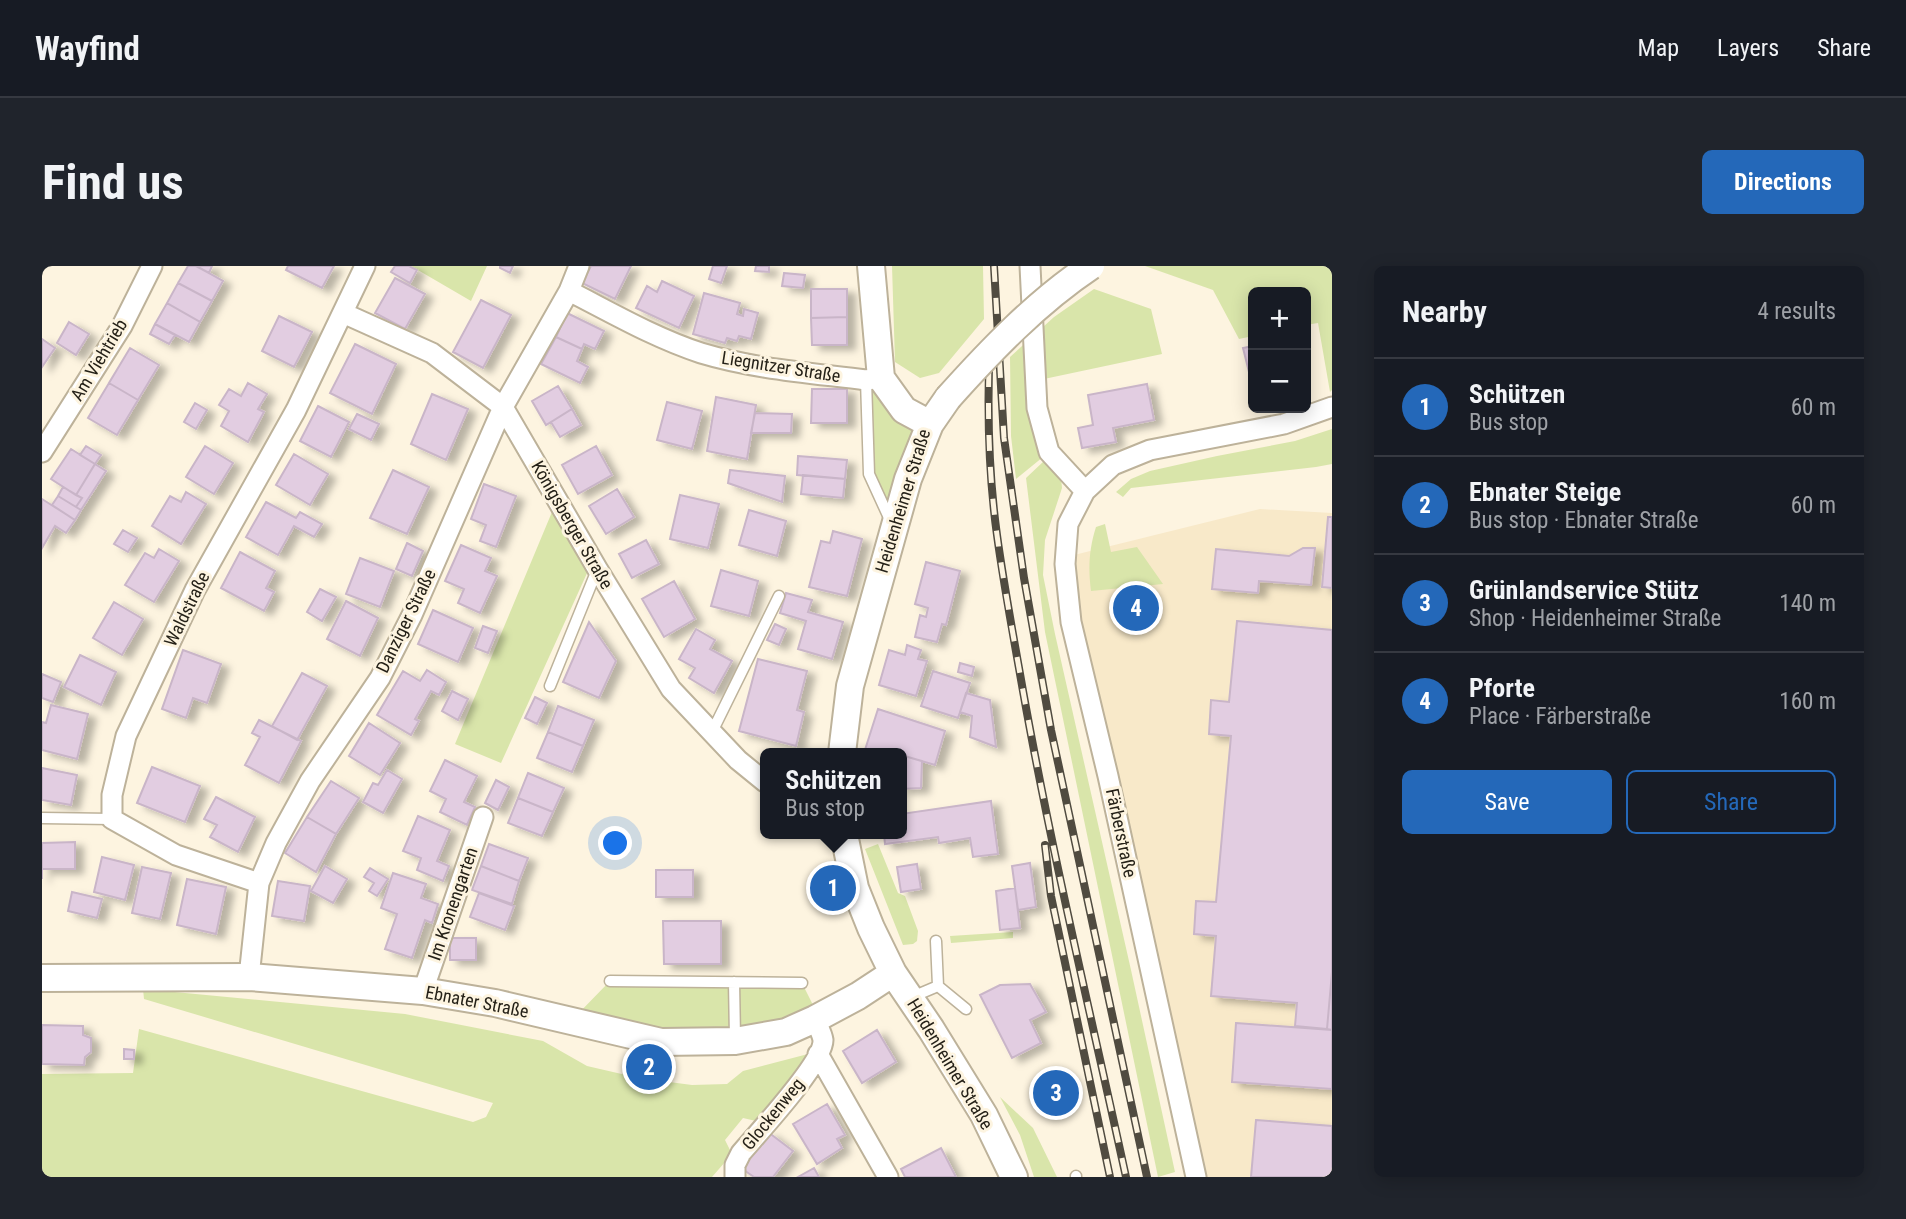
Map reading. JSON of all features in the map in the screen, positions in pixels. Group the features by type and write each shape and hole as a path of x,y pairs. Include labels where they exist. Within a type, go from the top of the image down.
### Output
{"main road":[{"path":"871,266 873,379"},
{"path":"930,424 948,398 1009,333 1091,266"},
{"name":"Heidenheimer Straße","path":"843,748 850,686 908,479 930,424 904,410 873,379"},
{"name":"Heidenheimer Straße","path":"845,839 855,888 871,928 893,972 984,1115 1014,1177"},
{"name":"Ebnater Straße","path":"42,978 249,977 423,991 495,1003 661,1042 735,1041 786,1032 858,996 893,972"}],"street":[{"name":"Am Viehtrieb","path":"42,452 122,326 152,266"},
{"name":"Waldstraße","path":"112,819 112,795 126,736 195,590 296,410 365,266"},
{"name":"Danziger Straße","path":"249,977 259,883 276,843 310,781 380,678 407,626 503,407 569,290 579,266"},
{"path":"1030,266 1037,408 1049,452 1085,491"},
{"name":"Liegnitzer Straße","path":"569,290 646,331 701,353 759,367 873,379"},
{"name":"Königsberger Straße","path":"343,313 432,353 503,407 671,689 738,760 760,778"},
{"name":"Färberstraße","path":"1195,1177 1108,776 1071,622 1065,564 1068,524 1085,491 1113,466 1150,450 1284,424 1332,407"},
{"name":"Im Kronengarten","path":"423,991 483,817"},
{"path":"112,819 176,855 259,883"},
{"name":"Glockenweg","path":"735,1177 735,1165 741,1153 799,1084 818,1054 823,1041 815,1019"},
{"name":"Glockenweg","path":"818,1054 888,1177"}],"lane":[{"path":"873,379 869,474 894,527"},
{"path":"550,686 598,570"},
{"path":"712,732 779,596"},
{"path":"42,818 112,819"},
{"path":"936,941 938,986 966,1009"},
{"path":"610,981 802,983"},
{"path":"734,982 735,1041"},
{"path":"910,998 938,986"}],"shaded area":[{"path":"1260,509 1332,513 1332,1177 1200,1177 1075,620 1070,556"}],"green space":[{"path":"411,266 487,266 471,301"},
{"path":"892,266 983,266 984,319 939,373 920,378 895,362"},
{"path":"1145,266 1332,266 1332,390 1330,392 1318,323 1311,324 1311,287 1248,287 1248,337 1239,339 1213,290"},
{"path":"1094,289 1151,309 1162,354 1044,379 1043,457 1016,479 1011,436 1010,357 1054,317"},
{"path":"866,380 930,424 894,527 869,474"},
{"path":"1332,429 1332,464 1131,488 1123,497 1116,492 1131,479 1150,471 1295,441"},
{"path":"1044,461 1061,478 1062,488 1045,540 1043,575 1175,1172 1158,1177 1045,632 1026,478"},
{"path":"552,512 588,571 501,763 455,744"},
{"path":"1105,524 1111,552 1137,547 1163,584 1091,591 1089,566 1092,543 1096,527"},
{"path":"878,844 898,893 905,896 918,931 917,941 913,944 903,945 865,849"},
{"path":"1013,932 1013,938 951,943 950,936"},
{"path":"610,981 802,983 821,1021 733,1040 574,1018"},
{"path":"143,989 405,1014 543,1041 587,1066 639,1078 692,1085 727,1084 743,1071 808,1054 807,1065 756,1121 743,1118 725,1140 732,1154 712,1177 42,1177 42,1074 133,1073 139,1029 473,1122 486,1117 493,1103 144,999"},
{"path":"1000,1097 1033,1128 1057,1177 1034,1177 1020,1135"}],"building":[{"path":"188,266 196,266 223,281 212,301 178,283"},
{"path":"196,266 212,266 209,273"},
{"path":"288,266 334,266 322,288 286,270"},
{"path":"395,266 409,266 417,270 410,283 391,272"},
{"path":"500,266 513,266 510,273"},
{"path":"591,266 631,266 615,299 582,283"},
{"path":"713,266 727,266 721,283 709,279"},
{"path":"756,266 769,266 769,272 755,271"},
{"path":"784,273 805,275 803,288 782,286"},
{"path":"395,278 425,294 405,329 375,313"},
{"path":"662,281 694,296 679,328 636,308 647,286 657,292"},
{"path":"178,283 212,301 200,322 167,303"},
{"path":"811,289 847,289 847,317 811,318"},
{"path":"704,293 740,303 737,314 743,316 744,309 758,313 751,339 739,336 737,341 727,338 725,343 693,334"},
{"path":"481,300 511,315 483,368 453,352"},
{"path":"167,303 200,322 189,342 155,324"},
{"path":"567,313 604,331 595,349 584,344 582,349 556,337"},
{"path":"279,316 312,332 294,367 262,351"},
{"path":"847,317 847,345 812,345 811,318"},
{"path":"69,322 89,334 76,355 57,343"},
{"path":"155,324 175,335 169,344 150,334"},
{"path":"556,337 582,349 577,361 588,367 580,383 541,364"},
{"path":"42,339 55,348 42,367"},
{"path":"355,344 396,364 372,414 330,393"},
{"path":"1248,347 1248,368 1243,348"},
{"path":"130,348 159,365 138,400 109,383"},
{"path":"109,383 138,400 117,435 88,418"},
{"path":"248,383 267,394 258,409 264,412 248,442 221,426 229,411 219,405 229,389 241,396"},
{"path":"1147,384 1154,420 1113,428 1116,442 1082,448 1078,428 1093,425 1088,395"},
{"path":"558,386 572,409 546,425 532,401"},
{"path":"812,389 847,389 847,423 811,423"},
{"path":"432,394 468,409 446,460 411,444"},
{"path":"716,397 756,405 747,459 707,451"},
{"path":"667,402 702,411 692,449 657,440"},
{"path":"195,403 207,410 196,429 184,422"},
{"path":"318,406 349,422 331,457 300,441"},
{"path":"572,409 581,425 560,437 551,422"},
{"path":"755,413 792,414 791,433 751,433"},
{"path":"357,414 379,424 371,440 349,429"},
{"path":"86,446 101,455 95,464 80,455"},
{"path":"205,446 233,463 214,494 186,477"},
{"path":"596,446 612,475 578,494 562,465"},
{"path":"71,449 95,464 76,495 51,479"},
{"path":"294,454 328,474 310,505 276,485"},
{"path":"798,456 847,460 845,479 797,475"},
{"path":"95,464 106,471 81,510 76,507 82,498 76,495"},
{"path":"393,470 429,487 407,534 370,518"},
{"path":"730,470 785,476 782,502 728,483"},
{"path":"803,475 845,479 843,498 801,494"},
{"path":"484,484 516,496 496,547 480,541 486,525 471,519"},
{"path":"63,487 82,498 76,507 58,496"},
{"path":"617,489 634,517 606,534 589,506"},
{"path":"186,492 206,504 181,544 152,526 170,496 181,502"},
{"path":"680,495 719,504 708,548 670,539"},
{"path":"58,496 81,510 75,520 52,505"},
{"path":"42,499 75,520 66,533 55,526 42,548"},
{"path":"266,502 296,518 300,512 322,524 314,537 294,526 278,555 246,537"},
{"path":"749,510 786,521 777,556 739,545"},
{"path":"1328,517 1332,517 1332,588 1322,587"},
{"path":"123,530 137,538 128,552 114,544"},
{"path":"833,531 862,539 847,596 809,587 821,541 830,543"},
{"path":"646,540 659,564 632,578 619,554"},
{"path":"407,543 423,551 412,576 396,569"},
{"path":"461,545 491,558 485,571 497,576 480,613 458,603 464,589 445,581"},
{"path":"1303,548 1315,548 1311,585 1259,581 1258,593 1212,589 1216,549 1289,556"},
{"path":"159,549 179,561 154,602 125,585 145,553 154,558"},
{"path":"240,552 275,571 266,588 274,592 264,611 221,588"},
{"path":"360,558 394,571 380,607 346,594"},
{"path":"926,562 960,571 946,625 942,624 937,642 915,637 920,615 926,617 928,608 915,604"},
{"path":"721,570 758,581 749,616 711,606"},
{"path":"674,581 695,619 664,637 642,599"},
{"path":"320,589 336,597 322,621 307,612"},
{"path":"786,593 812,600 808,612 843,622 832,659 798,649 806,621 780,613"},
{"path":"1125,596 1148,597 1147,619 1124,618"},
{"path":"346,601 378,618 360,656 327,639"},
{"path":"114,602 143,619 122,655 93,638"},
{"path":"433,610 473,628 458,662 418,644"},
{"path":"1237,621 1332,630 1332,972 1327,1029 1295,1026 1297,1003 1211,996 1216,936 1194,934 1196,901 1216,902 1231,736 1209,734 1211,700 1229,702"},
{"path":"589,622 616,661 599,698 563,682"},
{"path":"775,624 786,629 779,645 767,640"},
{"path":"483,626 497,631 488,653 475,648"},
{"path":"696,629 715,640 710,649 732,661 714,693 689,678 695,668 679,659"},
{"path":"907,645 921,650 918,659 927,661 916,696 879,685 889,650 905,655"},
{"path":"183,650 221,664 207,703 193,698 186,718 162,709"},
{"path":"80,655 116,672 101,705 64,687"},
{"path":"758,659 807,671 797,710 804,712 796,746 739,731"},
{"path":"960,663 974,667 972,676 958,672"},
{"path":"427,670 446,682 439,695 431,691 415,719 419,721 411,735 377,715 403,671 420,681"},
{"path":"933,671 970,683 958,718 921,706"},
{"path":"302,673 327,686 297,740 272,726"},
{"path":"42,674 61,682 53,702 42,698"},
{"path":"452,691 468,699 458,720 442,711"},
{"path":"966,693 990,700 996,747 970,737 972,716 960,712"},
{"path":"535,697 547,703 537,724 525,718"},
{"path":"51,705 88,714 77,759 42,750 42,722 46,723"},
{"path":"558,706 594,720 583,746 548,732"},
{"path":"878,709 945,731 935,765 907,757 907,748 866,748"},
{"path":"259,720 301,741 279,783 245,765 260,737 252,733"},
{"path":"369,723 400,743 380,775 349,756"},
{"path":"548,732 583,746 572,772 537,758"},
{"path":"907,757 922,761 921,788 907,789"},
{"path":"445,760 477,776 464,802 475,807 467,825 440,812 446,799 430,791"},
{"path":"152,767 200,786 185,822 137,803"},
{"path":"42,768 77,775 71,805 42,800"},
{"path":"387,770 402,779 383,813 363,802 373,783 378,785"},
{"path":"528,773 564,788 553,812 518,798"},
{"path":"496,780 509,787 498,810 485,803"},
{"path":"331,781 359,798 336,834 307,817"},
{"path":"216,797 255,817 238,852 210,837 217,825 204,819"},
{"path":"518,798 553,812 542,836 508,823"},
{"path":"991,801 998,854 973,857 970,838 939,843 938,837 885,844 884,839 907,839 907,813"},
{"path":"418,816 450,830 437,861 449,866 443,881 417,870 421,858 403,851"},
{"path":"307,817 336,834 316,872 285,853"},
{"path":"75,842 75,869 42,869 42,843"},
{"path":"489,844 528,858 519,881 481,866"},
{"path":"102,857 134,865 125,900 94,892"},
{"path":"1030,863 1036,907 1018,910 1012,866"},
{"path":"917,864 921,889 901,892 897,867"},
{"path":"325,866 347,879 333,903 311,891"},
{"path":"481,866 519,881 512,904 472,890"},
{"path":"142,867 171,873 160,919 132,913"},
{"path":"370,868 388,879 377,896 369,891 374,883 364,877"},
{"path":"656,870 693,870 693,897 656,897"},
{"path":"393,873 426,884 421,898 438,904 432,923 425,920 412,958 385,949 397,914 381,908"},
{"path":"187,879 226,887 216,934 177,925"},
{"path":"278,881 310,886 304,921 272,916"},
{"path":"1015,888 1020,928 1000,930 996,891"},
{"path":"72,892 102,899 97,918 68,911"},
{"path":"479,893 514,906 505,930 470,917"},
{"path":"663,921 721,921 721,964 664,964"},
{"path":"450,938 476,938 476,960 450,960"},
{"path":"1332,972 1332,1030 1327,1029"},
{"path":"1030,984 1046,1012 1030,1020 1041,1043 1012,1058 980,995 1000,985"},
{"path":"1236,1023 1332,1030 1332,1089 1232,1082"},
{"path":"42,1025 83,1026 83,1035 91,1038 91,1052 85,1057 84,1065 42,1064"},
{"path":"877,1030 896,1062 862,1083 843,1051"},
{"path":"124,1049 134,1050 134,1059 124,1059"},
{"path":"827,1104 845,1135 837,1139 842,1148 817,1164 793,1124"},
{"path":"1256,1120 1332,1126 1332,1177 1251,1177"},
{"path":"768,1132 793,1151 773,1177 754,1177 741,1168"},
{"path":"941,1148 956,1177 905,1177 901,1169"},
{"path":"814,1168 819,1177 798,1177"}],"railway":[{"path":"994,266 1004,438 1024,578 1051,730 1147,1177"},
{"path":"990,339 990,462 1003,574 1046,813 1126,1177"},
{"path":"1045,845 1051,896 1110,1177"}],"place":[{"name":"Pforte","path":"1136,608"},
{"name":"Schützen","path":"833,888"},
{"name":"Ebnater Steige","path":"649,1067"},
{"name":"Grünlandservice Stütz","path":"1056,1093"}]}
